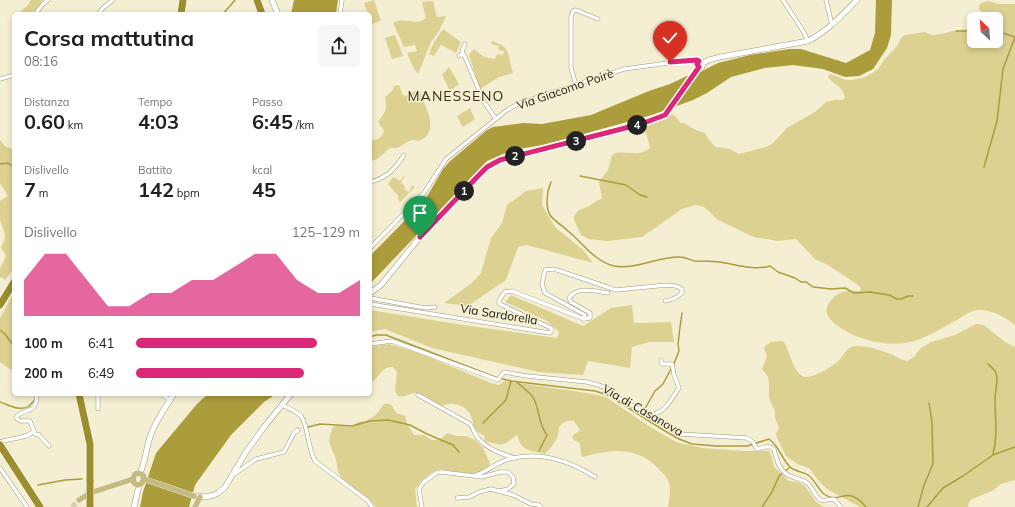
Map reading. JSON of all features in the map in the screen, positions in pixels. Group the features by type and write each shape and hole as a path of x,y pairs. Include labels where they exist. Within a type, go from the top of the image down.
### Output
{"highway":[{"path":"182,12 183,0"},
{"path":"257,0 261,12"},
{"path":"0,305 12,285"},
{"path":"79,396 90,444 90,507"},
{"path":"1,443 40,507"}],"main road":[{"path":"272,0 277,12"},
{"path":"808,41 832,25 857,0"},
{"name":"Via Giacomo Poirè","path":"699,66 709,60 720,57 808,41"},
{"path":"372,292 381,285 420,237 487,167 500,160 513,156 648,122 665,115 699,66"},
{"path":"79,500 90,493 133,479 135,474 140,473 144,464 149,439 153,428 173,396"},
{"path":"144,480 197,496 209,496 218,493 225,487 251,446 289,396"},
{"path":"140,473 144,476 144,480"},
{"path":"133,479 134,483 139,485"},
{"path":"134,507 139,485 143,483 144,480"},
{"path":"195,507 197,496"}],"street":[{"path":"37,12 48,0"},
{"path":"340,12 342,0"},
{"path":"783,0 803,30 808,41"},
{"path":"826,0 832,25"},
{"path":"100,12 112,1"},
{"path":"576,85 570,68 571,17 573,11 576,10 598,19"},
{"path":"465,44 462,51 463,54 484,102 496,119"},
{"path":"459,56 463,54"},
{"name":"Via Giacomo Poirè","path":"372,246 421,196 446,159 507,110 523,102 624,69 695,60 699,66"},
{"path":"0,79 12,76"},
{"path":"523,102 525,107"},
{"path":"372,182 386,176 400,162 404,154"},
{"path":"608,293 586,290 579,291 570,296 569,298 571,302 590,313 590,318 584,319 585,315 545,293 542,284 545,270 555,270 616,290 667,285 676,286 682,289 682,293 679,296 672,300 665,301"},
{"name":"Via Sardorella","path":"372,304 551,333 551,328 499,303 499,300 506,292 512,291 584,319"},
{"path":"372,298 425,308 435,306"},
{"name":"Via di Casanova","path":"372,344 392,341 498,380 504,372 527,376 587,382 607,388 629,404 643,410 680,434 747,438 753,442 757,449 769,446 774,449 777,461 783,471 788,475 809,484 821,500 834,499 841,507"},
{"path":"650,415 658,414 665,409 679,388 674,375 673,365 662,364 661,360"},
{"path":"418,395 470,424 473,427 476,437 486,445 500,453 516,458"},
{"path":"37,396 35,407 29,411 18,414 16,418 30,421 35,434 39,435 49,446"},
{"path":"98,396 98,409"},
{"path":"164,396 170,400"},
{"path":"282,405 302,417 315,461 368,501 372,507"},
{"path":"232,475 256,459 284,452 294,433 298,430"},
{"path":"1,443 28,435 34,431"},
{"path":"473,476 480,474 506,460 532,455 560,460 582,469 595,477"},
{"path":"0,468 27,507"},
{"path":"422,507 419,489 424,482 436,472 473,476 508,472 513,477 514,484 508,489 491,489 479,492 469,497 457,498"},
{"path":"500,490 503,493 513,495 541,507"}],"shaded area":[{"path":"31,0 43,0 33,12 20,12 27,6"},
{"path":"294,0 338,0 336,12 291,12"},
{"path":"374,0 381,21 372,24 372,12 367,12 364,3"},
{"path":"876,0 892,0 891,35 887,48 873,69 859,76 845,77 823,69 793,65 765,68 731,77 707,93 693,100 652,115 544,145 512,150 487,161 372,282 372,254 425,200 443,169 449,162 487,130 493,127 523,123 542,124 591,115 689,75 700,72 718,63 750,55 789,49 801,49 846,63 870,50 875,33"},
{"path":"433,1 437,17 446,16 439,31 431,42 418,74 414,69 407,53 417,51 415,45 404,47 393,23 397,21 422,21 426,18 422,2"},
{"path":"988,1 998,4 1015,4 1015,325 998,314 984,310 976,310 924,337 906,343 880,343 856,336 845,331 834,323 827,314 826,310 835,296 848,291 860,291 861,288 857,284 828,265 815,259 796,239 778,241 754,237 718,220 704,207 695,205 682,209 642,237 607,241 589,239 581,235 574,220 574,216 579,210 602,198 599,182 608,170 612,155 620,152 640,153 650,148 645,128 647,124 672,114 680,123 684,123 705,133 716,147 730,149 739,154 766,147 772,144 787,128 815,112 826,102 842,100 845,98 840,88 828,77 830,74 846,80 866,77 878,69 905,35 925,32 934,35 958,30 967,30 967,48 1003,48 1003,12 981,12 979,9 979,5"},
{"path":"443,29 461,42 456,53 441,45 434,56 429,54 434,42"},
{"path":"395,35 403,56 392,59 385,38"},
{"path":"492,41 506,49 513,73 499,77 480,89 469,55 474,49 484,57 495,59 497,54 503,55 504,51 498,50 499,46 491,44"},
{"path":"449,67 459,84 450,91 442,75"},
{"path":"399,85 402,94 405,96 417,90 420,92 430,118 430,131 427,136 420,141 413,140 401,146 390,148 377,159 372,161 372,141 379,138 384,131 378,122 385,111 385,97 392,91 394,86"},
{"path":"470,108 475,119 463,127 457,116"},
{"path":"0,140 5,146 12,149 12,271 5,280 0,277 0,269 6,256 1,247 5,236 0,220 0,201 8,196 0,183"},
{"path":"404,176 401,183 405,186 404,189 409,192 412,185 415,187 400,202 399,197 388,184 393,177 400,181"},
{"path":"543,188 542,205 555,227 583,250 593,263 527,245 518,247 506,280 468,306 444,303 472,283 481,273 491,238 502,223 507,205 526,191"},
{"path":"511,295 583,326 611,308 632,305 634,323 671,322 674,342 649,342 632,347 630,368 588,361 583,375 539,372 432,348 385,329 372,332 372,310 557,338 559,332 547,321 505,302"},
{"path":"12,296 12,371 0,362 0,318"},
{"path":"976,324 984,325 1005,342 1015,347 1015,480 1001,484 992,491 972,499 969,502 968,507 860,507 827,489 809,468 797,464 786,456 777,438 776,434 779,428 775,418 775,411 769,398 768,377 762,369 767,357 764,347 771,342 783,341 796,370 804,377 808,377 822,372 830,367 837,362 848,349 854,346 876,349 907,361 914,357 921,348 931,342 955,335"},
{"path":"389,344 419,353 499,385 504,381 606,397 647,425 676,442 702,448 769,451 774,467 789,481 798,482 805,486 816,502 824,507 668,507 670,492 669,483 666,477 650,461 641,456 623,451 613,451 583,457 581,455 580,443 574,440 572,436 580,430 574,421 567,421 559,427 555,442 545,454 523,447 517,435 503,444 487,442 484,440 485,436 476,430 471,416 466,409 454,404 442,406 419,393 398,396 395,391 397,372 393,367 389,367 383,371 372,382 372,347"},
{"path":"206,396 273,396 264,402 231,435 195,485 189,507 140,507 143,492 156,453 197,404"},
{"path":"384,404 391,405 397,414 405,416 414,435 424,435 432,440 436,440 441,439 447,433 456,436 466,436 475,440 483,448 490,463 489,467 477,473 471,474 440,469 431,473 421,481 415,489 417,507 376,507 341,477 329,439 333,427 351,427 358,422 365,421 375,416"}],"waterway":[{"path":"225,12 235,0"},
{"path":"956,31 967,31"},
{"path":"1003,33 1015,37"},
{"path":"984,167 997,121 1003,69 1015,37"},
{"path":"0,164 8,163 12,166"},
{"path":"580,176 626,185 640,195 647,197"},
{"path":"551,182 547,198 547,207 550,215 589,251 607,264 622,267 639,265 672,257 682,257 695,261 710,261 758,268 770,266 778,272 795,278 801,282 806,282 813,287 831,289 845,288 854,293 870,292 889,295 897,299 913,296"},
{"path":"673,366 679,351 678,344 682,313"},
{"path":"0,330 12,343"},
{"path":"372,336 386,335 495,377 511,381 595,391 608,395 665,431 692,444 747,446 769,439 776,445 789,466 808,475 813,479 824,494 834,498 848,496 853,497 859,500 866,507"},
{"path":"988,364 994,369 997,376 995,398 996,433 993,454"},
{"path":"641,416 655,391 663,384 671,369"},
{"path":"483,423 506,400 511,381"},
{"path":"517,382 533,397 542,426 547,435 539,451"},
{"path":"0,402 18,408 26,408 38,396"},
{"path":"918,507 924,485 933,464 932,422 929,403"},
{"path":"308,427 320,424 352,426 370,421 388,420 410,425 453,445 459,452"},
{"path":"927,507 943,488 993,455 1015,447"},
{"path":"762,507 772,492 779,476 789,468"},
{"path":"38,485 65,480 82,479"}],"tunnel":[{"path":"72,507 79,500"}],"district":[{"name":"MANESSENO","path":"456,96"}],"route":[{"path":"420,237 487,167 500,160 641,124 665,115 699,67 697,64 699,61 697,60 670,62"}]}
